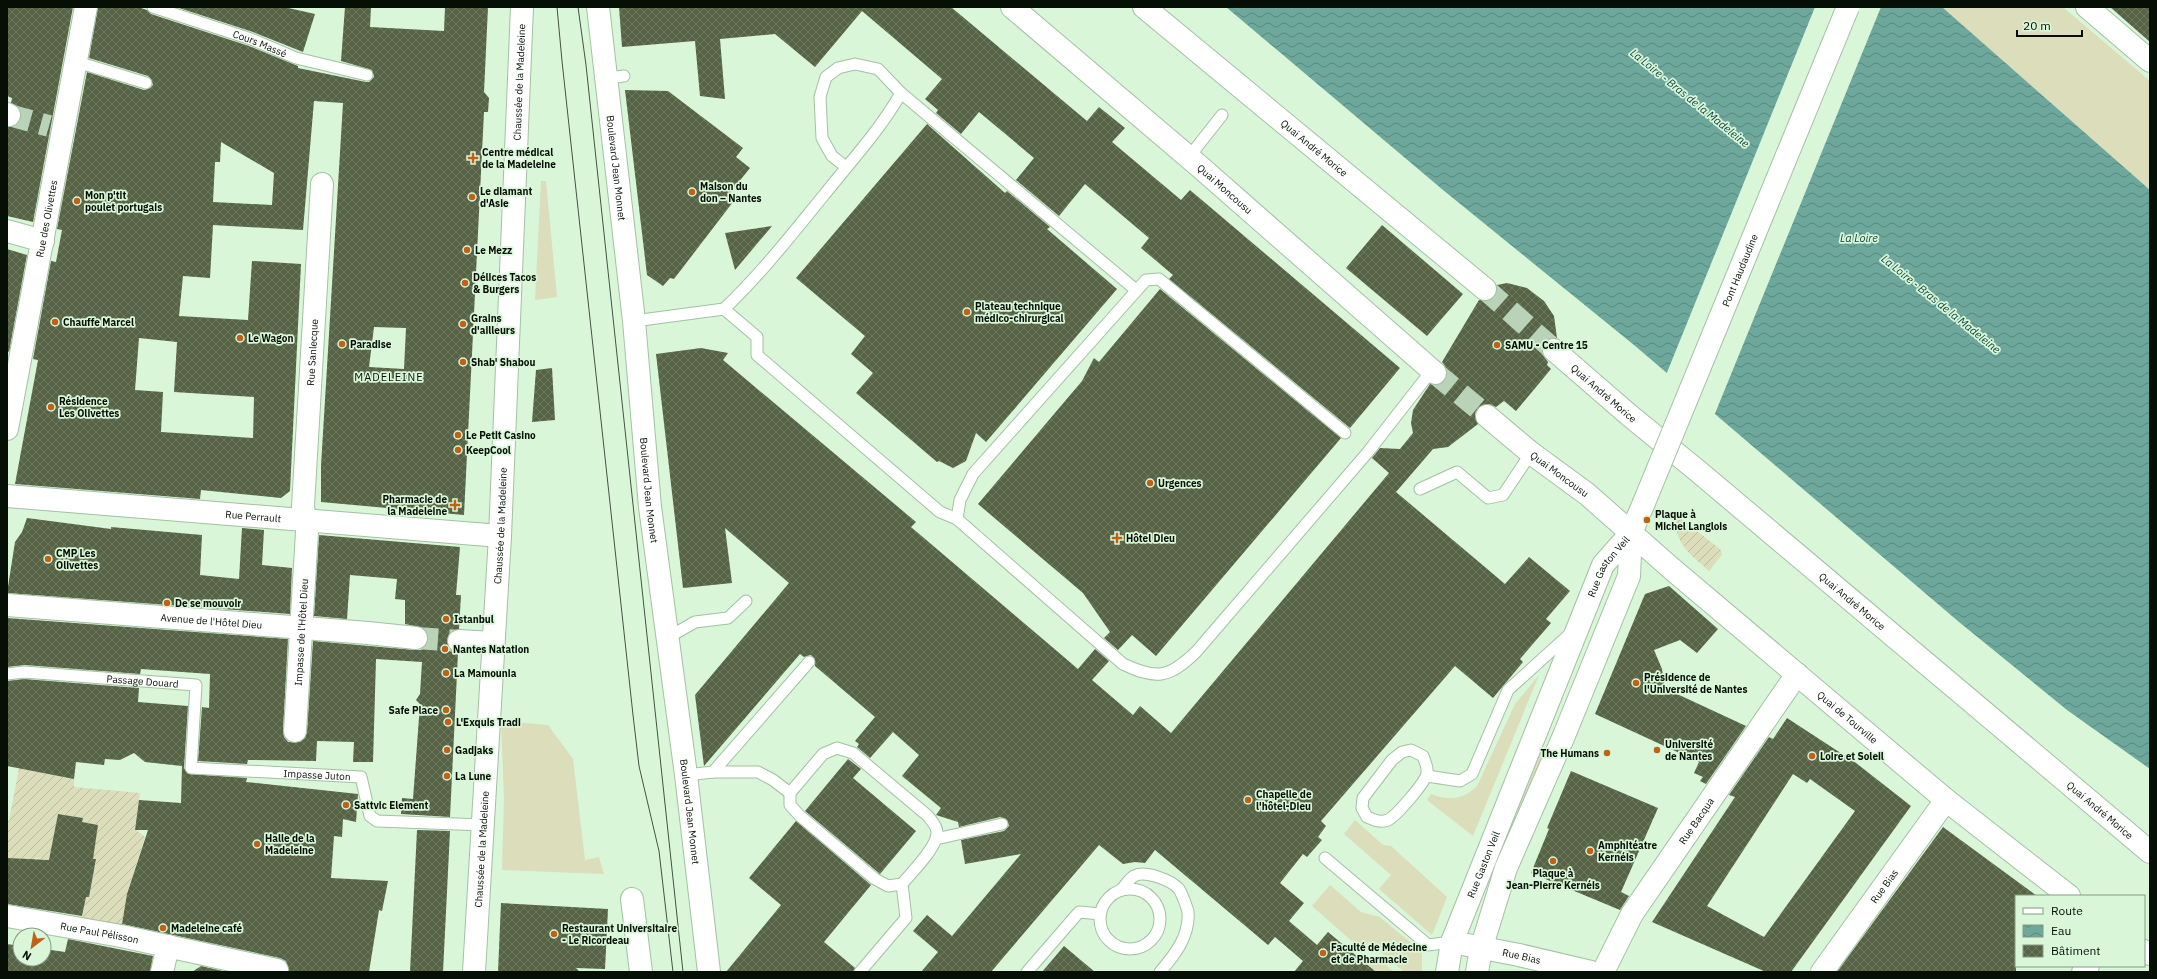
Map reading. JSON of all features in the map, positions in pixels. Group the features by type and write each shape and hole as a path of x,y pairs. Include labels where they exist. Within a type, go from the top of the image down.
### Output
{"main road":[{"name":"Rue des Olivettes","path":"7,430 10,394 43,241 86,7"},
{"name":"Chaussée de la Madeleine","path":"474,972 500,536 522,7"},
{"name":"Boulevard Jean Monnet","path":"598,7 615,77 650,507 686,775 709,972"},
{"name":"Quai Moncousu","path":"1012,7 1189,157 1434,371"},
{"name":"Quai André Morice","path":"1144,7 1485,289"},
{"name":"Pont Haudaudine","path":"1635,523 1848,7"},
{"path":"2087,7 2150,62"},
{"name":"Rue Sanlecque","path":"306,526 303,506 322,184"},
{"path":"7,231 43,241"},
{"name":"Quai André Morice","path":"1554,350 1629,416 1711,482 2150,852"},
{"name":"Quai Moncousu","path":"1487,416 1531,453 1587,494 1635,523"},
{"name":"Rue Perrault","path":"7,496 306,526 500,536"},
{"name":"Rue Gaston Veil","path":"1447,972 1452,942 1580,626 1603,565 1635,523"},
{"name":"Rue Gaston Veil","path":"1477,972 1480,949 1506,868 1563,738 1629,576 1635,523"},
{"name":"Quai de Tourville","path":"1635,523 1797,674 1946,800 2068,895"},
{"name":"Impasse de l'Hôtel Dieu","path":"296,731 306,526"},
{"name":"Avenue de l'Hôtel Dieu","path":"7,605 416,638"},
{"path":"459,641 494,642"},
{"name":"Rue Bacqua","path":"1603,972 1632,914 1797,674"},
{"name":"Rue Bias","path":"1822,972 1946,800"},
{"path":"632,899 641,972"},
{"name":"Rue Paul Pélisson","path":"7,916 47,922 168,946 277,970"},
{"name":"Rue Bias","path":"1452,942 1480,949 1519,955 1591,972"},
{"path":"162,972 168,946"}],"lane":[{"name":"Cours Massé","path":"153,7 240,35 296,58 367,76"},
{"path":"77,62 146,83"},
{"path":"846,167 832,156 822,138 820,97 826,77 838,68 855,64 878,69 901,93 1136,290"},
{"path":"634,322 724,309 752,282 889,114 901,93"},
{"path":"1189,157 1222,115"},
{"path":"957,519 960,500 973,474 1146,280 1159,279 1345,433"},
{"path":"724,309 757,337 758,355 940,512 957,519 1124,664 1142,673 1161,675 1180,668 1196,652 1368,452 1434,371"},
{"path":"1359,445 1368,452"},
{"path":"1420,489 1457,472 1488,498 1503,495 1531,453"},
{"path":"667,638 695,622 728,618 746,601"},
{"path":"1427,776 1460,781 1472,774 1508,690 1580,626"},
{"path":"713,772 809,662"},
{"name":"Passage Douard","path":"7,674 24,672 196,685 191,768"},
{"path":"838,748 845,750 853,753 928,816 937,831 936,838 934,845 902,884 888,886 875,879 795,811 790,805 790,793 823,754 838,748"},
{"path":"1411,750 1423,756 1428,766 1427,776 1421,786 1388,820 1378,822 1367,817 1362,808 1363,798 1392,760 1402,752 1411,750"},
{"name":"Impasse Juton","path":"191,768 361,777 370,816 376,821 483,825"},
{"path":"686,775 713,772 758,772 773,780 790,793"},
{"path":"936,838 1002,824"},
{"path":"1325,858 1428,945 1452,942"},
{"path":"1121,890 1133,889 1144,892 1154,901 1159,910 1159,925 1156,935 1147,943 1138,948 1122,948 1112,943 1104,934 1100,924 1100,914 1105,902 1112,895 1121,890 1134,876 1158,876 1179,889 1188,912 1185,934 1175,955 1160,972"},
{"path":"860,972 906,918 902,884"},
{"path":"1027,972 1079,912 1100,914"}],"green space":[{"path":"1942,7 2063,7 2150,81 2150,190"},
{"path":"541,181 546,181 557,297 535,300"},
{"path":"1677,515 1721,550 1722,555 1709,571 1690,554 1680,540 1677,533"},
{"path":"1539,675 1473,836 1427,800 1431,794 1444,798 1461,797 1477,786 1515,704"},
{"path":"501,721 548,725 573,759 585,860 599,857 604,874 502,870 504,798"},
{"path":"1542,748 1548,750 1504,856 1498,854"},
{"path":"19,768 74,779 74,787 140,793 135,829 145,837 128,890 121,929 82,919 86,897 89,897 91,887 87,886 91,868 95,868 96,860 92,859 98,825 82,822 83,818 58,814 50,860 35,858 34,864 7,858 7,821 9,821"},
{"path":"1355,820 1383,845 1391,846 1447,897 1432,935 1379,889 1391,875 1344,834"},
{"path":"1330,885 1361,912 1380,917 1422,952 1422,972 1404,972 1369,942 1362,950 1312,906"},
{"path":"1373,960 1384,964 1394,972 1376,972 1367,965"}],"water":[{"name":"La Loire","path":"1226,7 1942,7 2150,190 2150,769 2067,710 1959,622 1634,345 1443,190"}],"pier":[{"path":"1815,7 1881,7 1714,416 1666,375"}],"building":[{"path":"7,7 73,7 33,222 7,216 7,127 16,125 21,115 19,108 11,103 12,98 7,96"},
{"path":"98,7 138,7 147,10 151,14 249,46 298,66 298,68 369,82 374,77 372,70 341,61 345,7 371,7 370,27 444,31 445,7 488,7 484,92 489,98 488,112 484,112 464,515 321,502 321,466 343,103 314,101 303,230 213,225 210,278 183,276 179,316 248,320 252,261 301,264 290,491 281,498 201,490 200,499 15,484 38,360 33,359 51,261 56,262 62,230 57,229 87,72 144,90 153,85 148,76 89,58","holes":["221,142 274,173 272,205 213,202 215,162 220,162","374,327 406,328 404,369 369,367","139,338 177,342 174,392 254,397 253,438 161,432 163,392 135,390"]},
{"path":"176,7 284,7 315,14 303,52 253,32"},
{"path":"619,7 951,7 1087,121 1099,107 1125,128 1112,142 1181,200 1190,190 1400,368 1350,428 1169,279 1173,275 1141,248 1149,238 1085,184 1059,216 1016,180 1034,158 979,112 961,134 936,113 938,110 925,99 942,79 862,11 815,67 775,34 720,39 725,99 700,96 695,41 622,47"},
{"path":"2110,7 2150,7 2150,42"},
{"name":"Maison du don – Nantes","path":"625,90 668,91 743,148 736,157 750,168 730,193 733,202 674,279 670,278 663,286 647,275"},
{"name":"Plateau technique médico-chirurgical","path":"927,124 1005,193 1007,191 1050,227 1047,229 1117,289 986,442 976,433 966,461 953,468 939,461 937,462 856,393 873,373 851,354 865,336 796,278"},
{"path":"1382,225 1463,294 1427,336 1346,268"},
{"path":"772,226 735,270 725,233"},
{"path":"7,249 27,255 9,352 7,351"},
{"path":"1507,283 1527,288 1544,301 1554,316 1557,338 1550,338 1544,342 1542,348 1542,354 1548,362 1547,365 1551,369 1516,411 1504,401 1496,407 1489,404 1478,408 1475,414 1478,424 1448,447 1433,449 1396,492 1505,584 1529,557 1570,591 1546,619 1551,623 1520,659 1523,662 1493,698 1455,666 1321,821 1326,826 1318,837 1322,840 1307,857 1303,854 1280,883 1304,903 1289,921 1317,945 1328,932 1376,972 1294,972 1303,961 1275,937 1268,945 1155,850 1145,863 1135,862 1123,864 1099,845 991,972 921,972 938,952 913,931 927,915 952,936 1021,854 965,864 961,840 1004,831 1009,826 1007,820 1000,817 959,827 958,822 936,815 941,808 902,776 919,755 893,732 870,758 857,747 859,744 855,741 875,717 815,666 815,659 811,655 804,657 800,654 704,766 695,695 789,583 725,528 732,583 683,588 656,354 701,348 728,353 723,360 916,522 911,527 1078,669 1095,649 1109,661 1092,680 1133,715 1140,706 1171,733 1389,473 1372,458 1380,448 1400,449 1413,433 1411,423 1413,410 1430,384 1439,385 1445,381 1447,369 1442,362 1479,300 1490,301 1497,291 1497,285"},
{"name":"Urgences","path":"1160,289 1341,438 1156,656 1132,635 1118,650 1104,638 1110,632 1083,593 978,504 1082,381 1094,358 1099,362"},
{"path":"552,368 555,420 532,422 536,370"},
{"path":"27,518 111,529 111,527 202,535 200,575 239,579 242,528 264,530 262,565 292,568 290,614 7,593 15,542 22,532"},
{"path":"319,535 460,547 456,595 461,595 459,629 449,634 447,641 452,651 458,653 450,817 401,814 402,798 413,799 420,704 416,700 420,694 422,662 376,659 373,762 353,762 354,742 317,741 316,761 248,760 247,764 198,761 202,707 209,708 210,674 141,669 140,674 25,665 7,667 7,618 288,639 283,731 284,737 288,742 300,742 305,738 307,732 313,641 421,650 426,646 428,639 427,633 423,628 405,624 405,600 395,599 397,579 350,575 347,619 314,616"},
{"name":"Présidence de l'Université de Nantes","path":"1669,586 1718,629 1697,653 1680,640 1654,650 1662,669 1664,683 1662,687 1746,726 1706,784 1700,781 1703,777 1694,773 1699,762 1595,714 1645,594"},
{"path":"24,679 139,688 138,702 188,706 184,768 188,774 247,778 246,782 358,794 356,822 343,819 342,837 334,836 331,878 388,881 382,911 379,910 369,972 289,972 286,961 280,958 122,924 127,894 148,830 135,830 139,800 181,803 182,766 145,762 134,753 120,760 105,759 104,765 76,762 74,779 7,766 7,681"},
{"path":"1787,718 1856,763 1911,806 1791,972 1766,972 1652,922 1735,797 1729,795 1769,737 1773,739","holes":["1793,774 1807,783 1810,779 1855,811 1764,937 1707,906"]},
{"path":"848,759 861,769 853,778 916,831 880,874 805,811"},
{"name":"Amphitéatre Kernéis","path":"1571,771 1658,808 1621,892 1629,896 1620,910 1531,873 1549,829 1547,828"},
{"path":"58,814 83,818 82,822 98,825 93,859 96,859 89,897 86,897 82,916 7,904 7,858 49,860"},
{"path":"796,821 871,885 824,942 855,968 853,972 726,972 781,905 749,878"},
{"path":"1943,827 2036,895 2015,895 2016,972 1837,972"},
{"path":"417,830 450,831 443,972 410,972"},
{"name":"Restaurant Universitaire - Le Ricordeau","path":"501,903 608,909 605,969 576,968 580,972 498,972"},
{"path":"68,939 153,956 150,972 7,972 7,944 12,945 12,967 52,967 52,950 65,952"},
{"path":"1064,946 1095,972 1042,972"},
{"path":"201,966 227,972 192,972"}],"tunnel":[{"path":"9,115 49,126"},
{"path":"1485,289 1554,350"},
{"path":"1435,373 1487,416"},
{"path":"416,638 459,641"}],"tram line":[{"path":"557,7 639,766 659,851 673,972"},
{"path":"578,7 586,65 683,972"}],"place":[{"name":"Centre médical de la Madeleine","path":"473,158"},
{"name":"Maison du don – Nantes","path":"692,192"},
{"name":"Le diamant d'Asie","path":"472,197"},
{"name":"Mon p'tit poulet portugais","path":"77,201"},
{"name":"Le Mezz","path":"467,250"},
{"name":"Délices Tacos & Burgers","path":"465,283"},
{"name":"Plateau technique médico-chirurgical","path":"967,312"},
{"name":"Chauffe Marcel","path":"55,322"},
{"name":"Grains d'ailleurs","path":"463,324"},
{"name":"Le Wagon","path":"240,338"},
{"name":"Paradise","path":"342,344"},
{"name":"SAMU - Centre 15","path":"1497,345"},
{"name":"Shab' Shabou","path":"463,362"},
{"name":"Résidence Les Olivettes","path":"51,407"},
{"name":"Le Petit Casino","path":"458,435"},
{"name":"KeepCool","path":"458,450"},
{"name":"Urgences","path":"1150,483"},
{"name":"Pharmacie de la Madeleine","path":"455,505"},
{"name":"Plaque à Michel Langlois","path":"1647,520"},
{"name":"Hôtel Dieu","path":"1117,538"},
{"name":"CMP Les Olivettes","path":"48,559"},
{"name":"De se mouvoir","path":"167,603"},
{"name":"Istanbul","path":"446,619"},
{"name":"Nantes Natation","path":"445,649"},
{"name":"La Mamounia","path":"446,673"},
{"name":"Présidence de l'Université de Nantes","path":"1636,683"},
{"name":"Safe Place","path":"446,710"},
{"name":"L'Exquis Tradi","path":"448,722"},
{"name":"Gadjaks","path":"447,750"},
{"name":"Université de Nantes","path":"1657,750"},
{"name":"The Humans","path":"1607,753"},
{"name":"Loire et Soleil","path":"1812,756"},
{"name":"La Lune","path":"447,776"},
{"name":"Chapelle de l'hôtel-Dieu","path":"1248,800"},
{"name":"Sattvic Element","path":"346,805"},
{"name":"Halle de la Madeleine","path":"257,844"},
{"name":"Amphitéatre Kernéis","path":"1590,851"},
{"name":"Plaque à Jean-Pierre Kernéis","path":"1553,861"},
{"name":"Madeleine café","path":"163,928"},
{"name":"Restaurant Universitaire - Le Ricordeau","path":"554,934"},
{"name":"Faculté de Médecine et de Pharmacie","path":"1323,953"}],"district":[{"name":"MADELEINE","path":"389,377"}],"water label":[{"name":"La Loire - Bras de la Madeleine","path":"1690,98"},
{"name":"La Loire - Bras de la Madeleine","path":"1941,304"}]}
